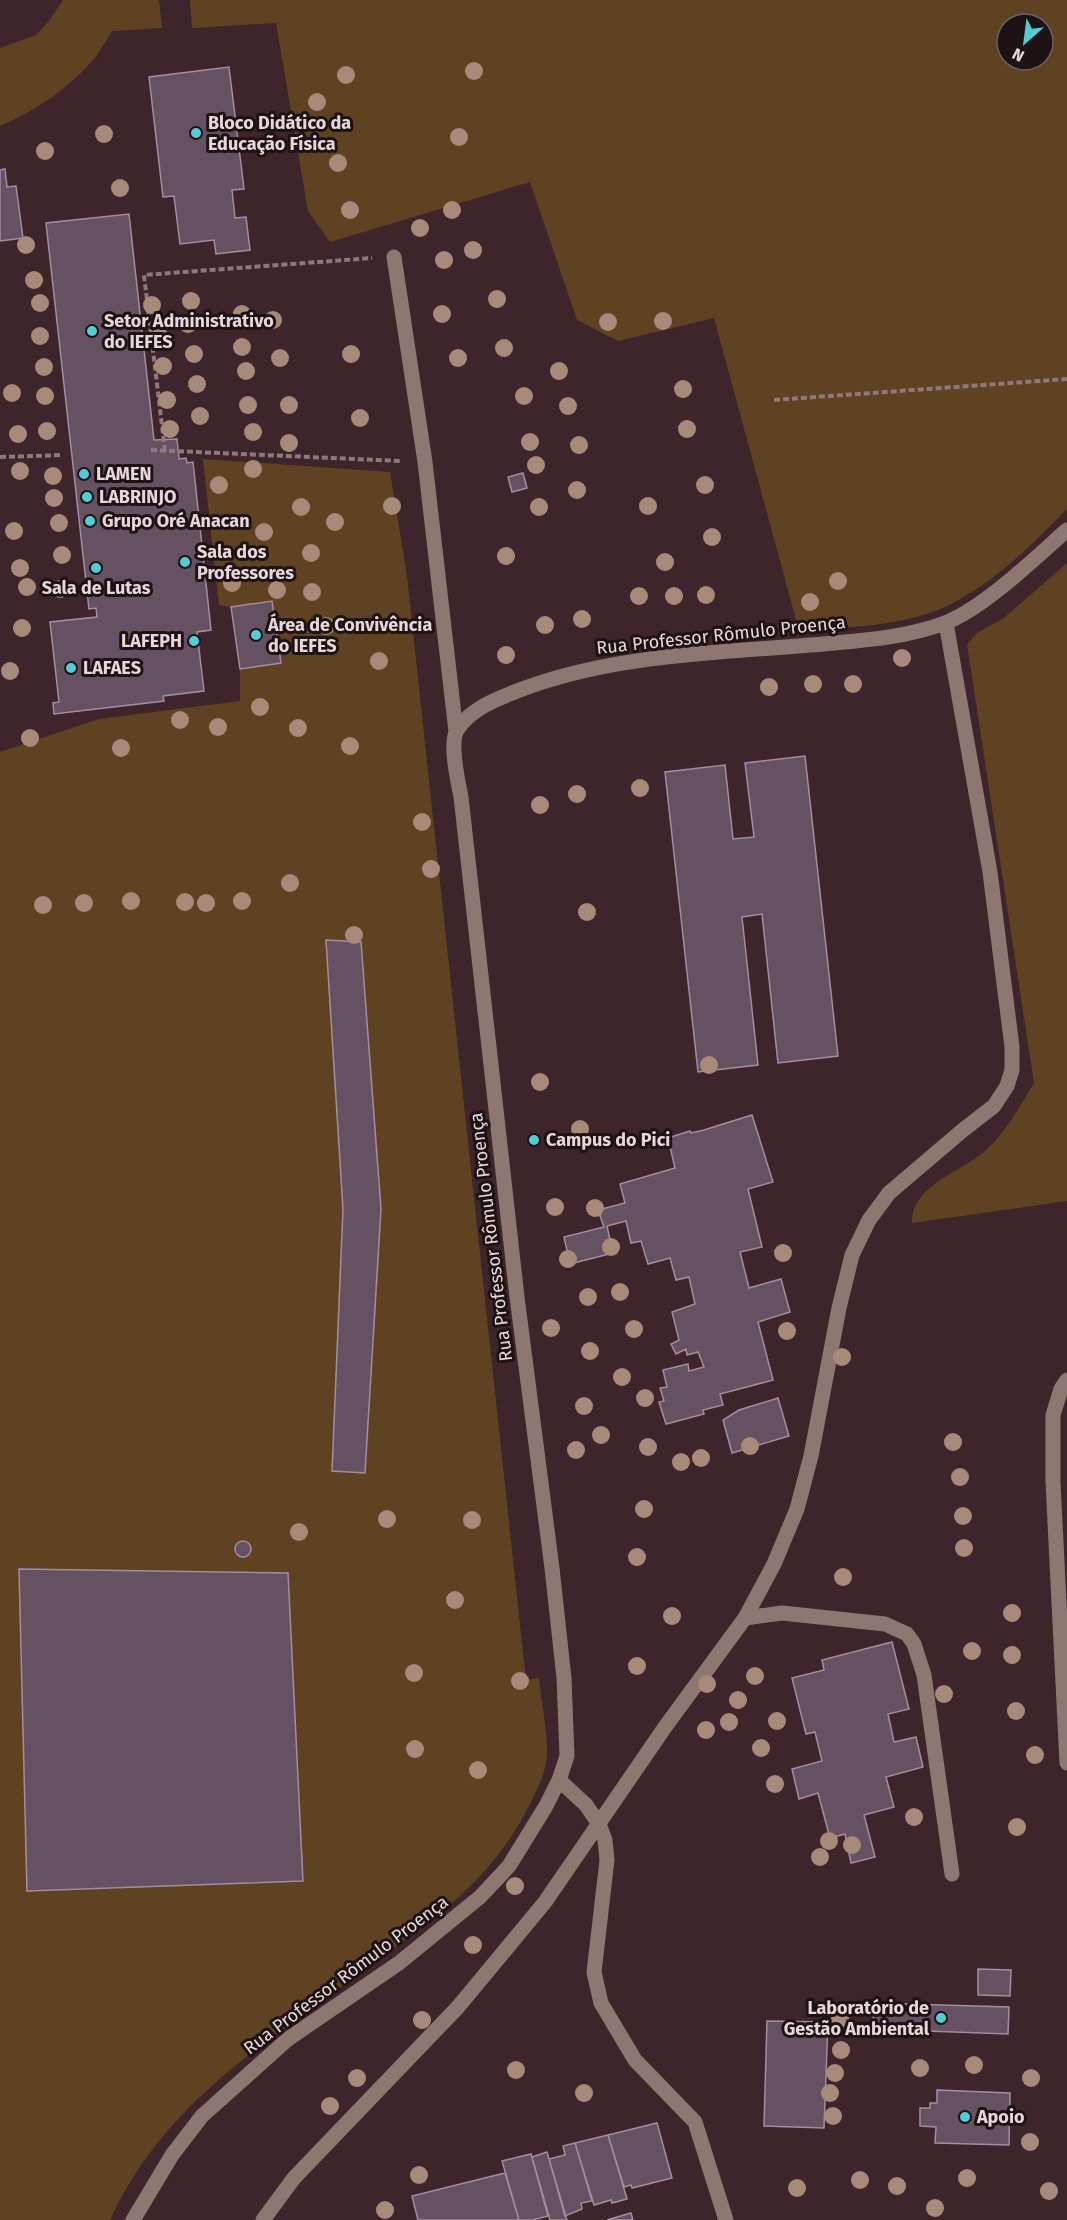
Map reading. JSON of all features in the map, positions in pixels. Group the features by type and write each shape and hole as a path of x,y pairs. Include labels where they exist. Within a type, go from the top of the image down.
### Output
{"street":[{"path":"394,257 425,462 456,732"},
{"name":"Rua Professor Rômulo Proença","path":"134,2220 172,2155 209,2110 288,2039 399,1963 480,1897 509,1866 546,1806 559,1780 567,1756 564,1678 517,1297 461,797 454,756 456,732 475,711 490,701 526,687 586,669 681,656 877,639 946,623 984,600 1067,530"},
{"path":"263,2220 294,2178 458,2007 545,1902 744,1617 774,1564 797,1509 811,1456 839,1308 852,1255 869,1220 889,1193 994,1106 1007,1086 1011,1070 1012,1047 990,872 946,623"},
{"path":"1067,1380 1061,1389 1053,1415 1053,1471 1067,1763"},
{"path":"744,1617 782,1613 885,1624 907,1634 914,1644 924,1675 952,1874"},
{"path":"559,1780 586,1805 599,1824 604,1840 607,1860 594,1972 601,2003 635,2060 695,2122 726,2220"}],"path":[{"path":"165,450 144,275 394,257"},
{"path":"774,400 1067,379"},
{"path":"151,450 425,462"},
{"path":"0,457 63,455"}],"shaded area":[{"path":"63,0 159,0 162,28 112,31 94,59 63,89 39,106 0,126 0,48 36,35"},
{"path":"190,0 1067,0 1067,509 1026,550 996,575 947,606 930,613 893,622 799,631 714,318 618,341 577,320 530,182 330,242 308,211 276,23 192,28"},
{"path":"203,459 390,472 407,576 526,1680 539,1678 547,1755 539,1785 521,1820 487,1869 428,1923 282,2029 224,2075 197,2100 149,2155 128,2186 110,2220 0,2220 0,752 99,719 240,701 240,669 280,663 272,601 231,607 219,605"},
{"path":"1067,563 1067,1201 912,1223 914,1210 920,1198 940,1180 975,1159 993,1144 1034,1083 967,644 977,633 1004,618"}],"building":[{"name":"Bloco Didático da Educação Física","path":"229,67 244,189 232,190 235,218 246,217 250,250 216,254 214,240 180,244 174,196 163,197 149,77"},
{"path":"5,169 7,187 16,186 23,238 0,241 0,170"},
{"path":"129,214 154,440 177,439 179,459 186,458 187,463 193,462 211,630 197,632 204,691 163,696 164,701 54,714 53,703 59,702 50,622 97,617 96,608 89,609 46,223"},
{"path":"523,473 527,488 512,492 508,477"},
{"name":"Área de Convivência do IEFES","path":"272,601 281,663 240,669 231,607"},
{"path":"805,756 838,1056 778,1063 762,914 742,917 758,1065 698,1072 665,772 725,765 733,839 754,837 745,763"},
{"path":"326,940 361,942 381,1209 365,1473 332,1471 343,1209"},
{"path":"752,1115 773,1182 748,1189 762,1247 740,1252 749,1288 781,1279 790,1312 758,1322 773,1380 720,1394 723,1405 703,1410 704,1414 666,1424 659,1402 664,1401 660,1388 667,1387 663,1370 688,1364 689,1371 704,1367 698,1352 687,1355 686,1349 676,1354 671,1344 679,1340 672,1312 695,1304 689,1277 676,1280 670,1258 648,1264 641,1241 631,1243 626,1221 607,1226 613,1253 570,1264 564,1237 604,1227 598,1210 625,1203 620,1184 675,1168 668,1138"},
{"path":"778,1398 789,1436 732,1453 723,1420 739,1410"},
{"path":"243,1541 249,1543 251,1549 249,1555 243,1557 237,1555 235,1549 237,1543"},
{"path":"19,1569 288,1573 303,1881 27,1891"},
{"path":"892,1642 909,1709 888,1714 894,1742 916,1737 923,1767 886,1777 894,1807 864,1815 875,1857 851,1863 845,1834 830,1838 818,1793 799,1799 792,1769 822,1761 815,1732 806,1734 792,1678 824,1670 822,1660"},
{"path":"978,1969 1011,1970 1010,1996 978,1995"},
{"name":"Laboratório de Gestão Ambiental","path":"874,2003 1009,2007 1008,2034 873,2029"},
{"path":"767,2021 828,2022 824,2128 764,2126"},
{"name":"Apoio","path":"937,2090 1010,2093 1009,2145 935,2143 936,2127 920,2126 920,2108 930,2108 930,2103 937,2103"},
{"path":"657,2123 672,2178 632,2188 631,2185 624,2187 608,2135"},
{"path":"608,2135 627,2199 612,2203 611,2200 594,2205 575,2143"},
{"path":"575,2143 592,2201 581,2203 582,2209 565,2216 549,2159 565,2155 563,2146"},
{"path":"547,2152 567,2220 550,2220 532,2157"},
{"path":"531,2154 548,2216 519,2220 502,2161"},
{"path":"505,2173 519,2220 418,2220 412,2196"},
{"path":"631,2213 633,2220 607,2220"}],"place":[{"name":"Bloco Didático da Educação Física","path":"196,133"},
{"name":"Setor Administrativo do IEFES","path":"92,331"},
{"name":"LAMEN","path":"84,474"},
{"name":"LABRINJO","path":"87,497"},
{"name":"Grupo Oré Anacan","path":"90,521"},
{"name":"Sala dos Professores","path":"185,562"},
{"name":"Sala de Lutas","path":"96,568"},
{"name":"Área de Convivência do IEFES","path":"256,635"},
{"name":"LAFEPH","path":"194,641"},
{"name":"LAFAES","path":"71,668"},
{"name":"Campus do Pici","path":"534,1140"},
{"name":"Laboratório de Gestão Ambiental","path":"941,2018"},
{"name":"Apoio","path":"965,2117"}]}
